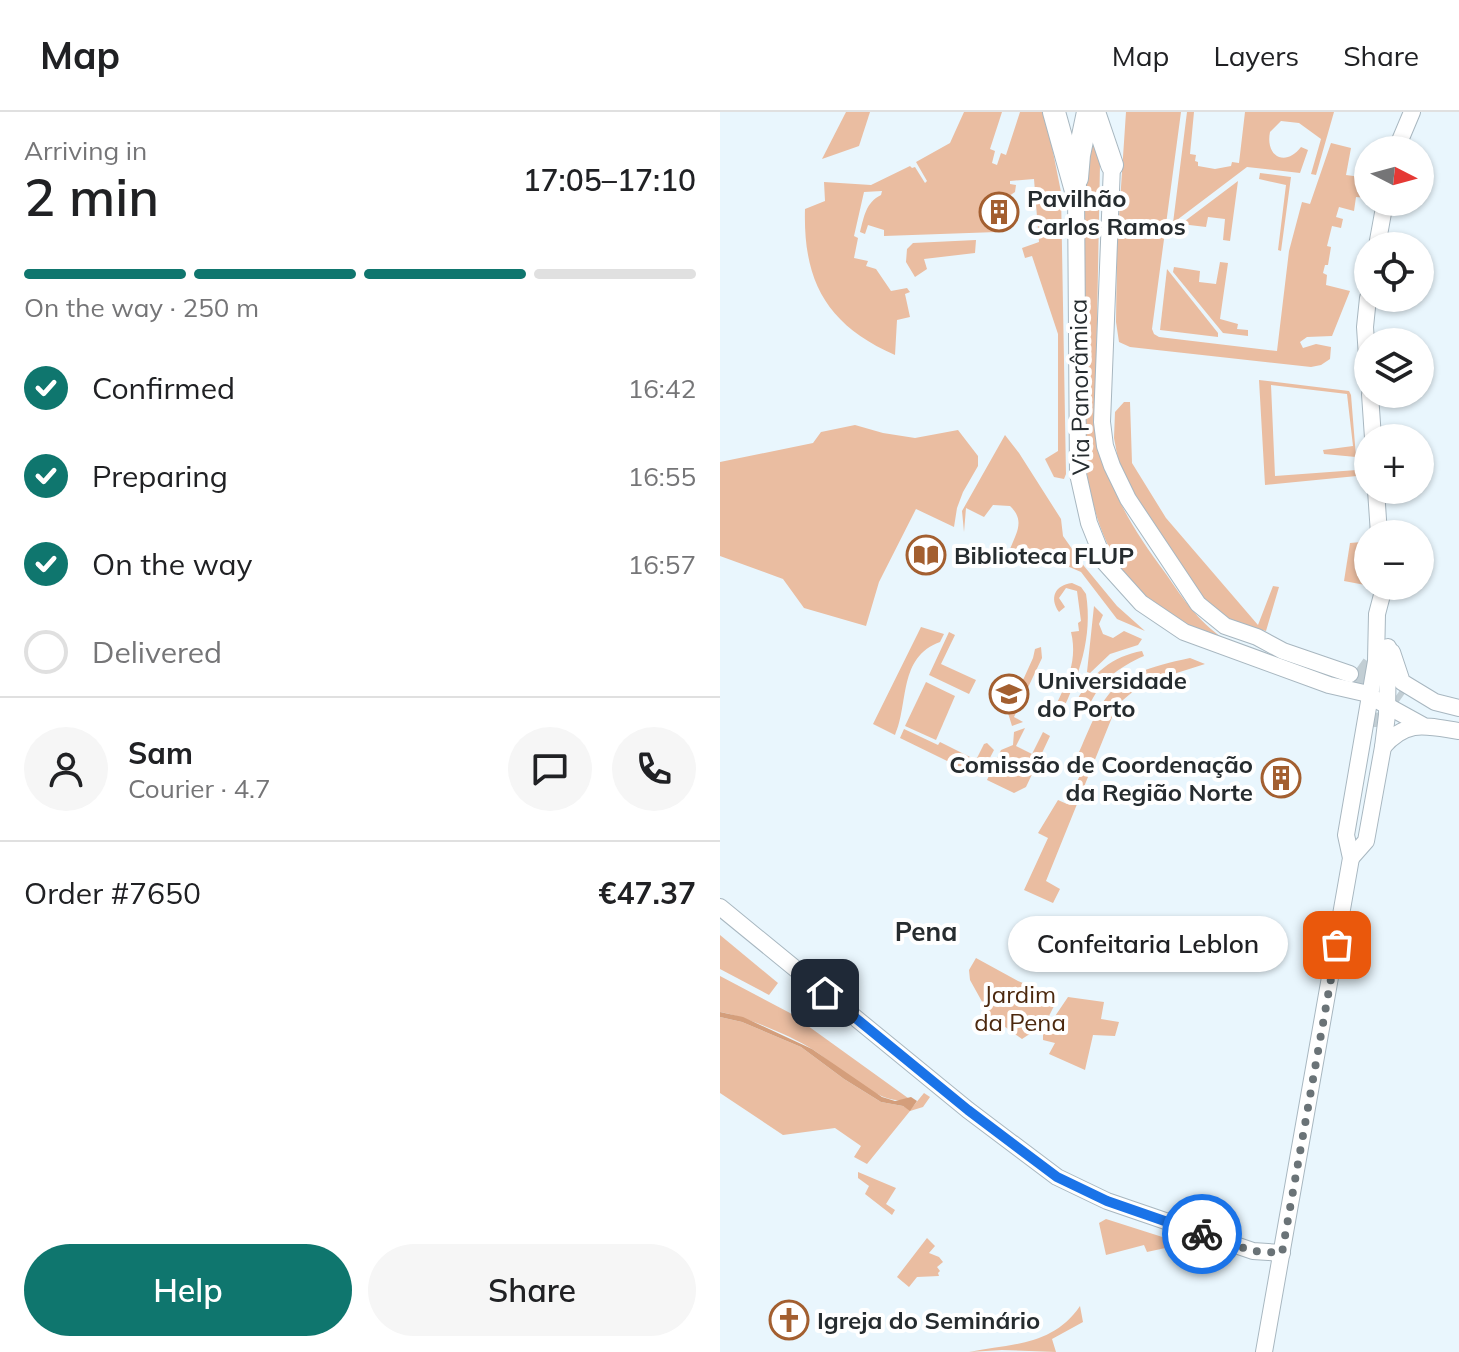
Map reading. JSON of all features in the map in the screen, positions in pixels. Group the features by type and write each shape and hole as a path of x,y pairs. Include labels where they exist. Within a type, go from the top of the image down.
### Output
{"highway":[{"path":"1054,112 1076,191"},
{"path":"1076,191 1079,155 1091,112"},
{"path":"1091,112 1112,165"}],"main road":[{"path":"1402,136 1412,112"},
{"path":"1112,165 1102,422 1105,446 1128,499 1198,604 1225,626 1257,637 1283,651 1355,669"},
{"name":"Via Panorâmica","path":"1076,191 1078,474 1089,523 1105,563 1141,603 1184,632 1378,700 1422,725"},
{"path":"1351,858 1366,841 1383,747 1376,661 1380,600"},
{"path":"1383,600 1389,638 1402,682 1435,702 1459,708"},
{"path":"1264,1352 1351,858 1346,835 1378,700 1389,638"},
{"path":"1329,685 1358,705 1370,727"},
{"path":"1403,696 1434,713 1459,718"},
{"path":"1383,747 1399,731 1422,725 1459,731"},
{"path":"720,907 1002,1137 1057,1177 1085,1192 1253,1251 1282,1253"}],"green space":[{"path":"846,112 870,112 859,146 822,159"},
{"path":"964,112 1002,112 990,149 995,151 992,163 997,165 1001,153 1006,155 1020,112 1045,112 1061,192 1064,479 1054,477 1045,459 1058,451 1058,334 1032,256 1025,258 1022,248 1039,242 1034,179 1010,181 1010,184 1016,185 1015,192 990,209 995,217 1014,208 1018,221 997,223 997,232 884,236 884,230 868,225 865,234 860,232 866,210 882,191 864,192 854,236 858,238 854,258 868,261 866,266 876,269 891,291 907,288 910,292 905,294 910,317 897,320 895,355 852,330 836,315 815,279 809,258 805,209 825,201 824,182 871,185 910,166 915,167 925,183 927,181 916,162 950,143"},
{"path":"1126,112 1181,112 1152,329 1154,334 1277,351 1289,251 1302,202 1310,204 1331,143 1351,148 1346,175 1354,176 1354,211 1339,207 1336,217 1343,219 1341,228 1332,226 1327,246 1331,247 1328,265 1325,265 1323,273 1327,275 1326,285 1350,291 1332,336 1307,337 1300,342 1303,348 1316,344 1331,347 1330,359 1321,365 1311,367 1130,347 1119,342 1116,322 1117,247"},
{"path":"1187,112 1194,112 1190,154 1196,155 1198,166 1215,169 1231,166 1232,162 1239,163 1245,112 1334,112 1316,175 1311,174 1321,139 1299,123 1281,121 1270,132 1271,148 1283,158 1301,147 1308,150 1300,173 1247,167 1173,223"},
{"path":"1088,125 1100,164 1095,429 1114,489 1141,539 1192,609 1224,639 1177,621 1138,591 1111,552 1094,507 1085,459 1079,245"},
{"path":"1260,173 1291,177 1281,251 1278,250 1286,185 1259,179"},
{"path":"1238,181 1230,241 1223,240 1225,219 1208,217 1206,227 1181,224"},
{"path":"976,240 975,253 924,259 927,269 915,277 906,262 907,249 913,243"},
{"path":"1220,262 1228,263 1220,319 1238,324 1237,329 1248,330 1248,336 1223,333 1173,272 1174,267 1200,271 1199,282 1216,284"},
{"path":"1167,269 1218,333 1218,337 1160,330"},
{"path":"1259,380 1349,391 1354,457 1324,454 1323,450 1353,446 1347,394 1271,385 1275,476 1354,470 1354,476 1265,485"},
{"path":"1124,402 1130,402 1132,463 1166,518 1258,625 1273,586 1279,587 1266,631 1229,621 1204,603 1121,475 1114,438 1115,412"},
{"path":"855,425 915,438 958,430 978,456 978,466 957,508 954,527 916,509 879,582 866,626 804,608 783,579 720,556 720,462 813,443 821,432"},
{"path":"1005,435 1061,519 1063,536 1084,566 1117,606 1145,631 1117,619 1081,572 1044,556 1040,563 1010,549 1018,521 1010,506 993,505 984,517 966,508 964,532 962,511"},
{"path":"1350,543 1354,543 1354,583 1344,581"},
{"path":"1072,583 1081,587 1086,594 1086,641 1079,671 1061,714 1050,718 1071,666 1071,632 1079,631 1078,623 1081,621 1077,591 1066,588 1059,598 1065,607 1059,612 1054,597 1061,586"},
{"path":"1094,606 1103,615 1099,624 1103,634 1113,638 1124,631 1142,639 1138,645 1110,654 1090,673 1087,672"},
{"path":"921,627 944,634 940,642 917,658 911,670 895,735 873,724"},
{"path":"949,632 955,635 941,664 976,680 969,694 929,675"},
{"path":"1041,647 1042,658 1014,717 1023,722 1012,726 1008,713 1035,649"},
{"path":"1142,651 1144,656 1126,665 1105,682 1089,706 1077,700 1089,682 1104,668 1122,657"},
{"path":"1190,658 1205,664 1142,684 1117,705 1046,881 1060,889 1053,903 1024,890 1048,838 1038,833 1058,800 1067,804 1081,773 1072,769 1092,723 1111,692 1140,672"},
{"path":"926,682 955,696 936,740 905,726"},
{"path":"1025,728 1016,746 1032,754 1043,732 1050,736 1026,787 1014,793 987,780 1001,750 1013,745 1014,732"},
{"path":"904,729 976,760 984,744 987,743 994,750 980,777 900,738"},
{"path":"720,935 778,983 769,995 720,969"},
{"name":"Jardim da Pena","path":"976,958 1018,981 1055,996 1057,1000 1045,1024 1022,1039 990,1016 970,980 969,970"},
{"path":"720,976 790,1013 908,1098 886,1098 803,1044 754,1022 720,1012"},
{"path":"1068,997 1104,1002 1101,1019 1119,1022 1115,1036 1093,1035 1085,1070 1049,1054 1055,1043 1043,1040 1043,1034"},
{"path":"720,1017 742,1022 801,1047 881,1102 910,1110 924,1093 930,1097 923,1107 910,1111 867,1164 854,1157 861,1146 835,1128 783,1135 720,1093"},
{"path":"858,1172 896,1188 886,1204 895,1210 892,1215 865,1194 869,1186 858,1178"},
{"path":"1106,1219 1200,1249 1192,1260 1170,1247 1147,1252 1144,1245 1106,1255 1099,1223"},
{"path":"927,1238 935,1246 929,1253 943,1262 937,1267 939,1276 917,1277 909,1287 897,1277"},
{"path":"1080,1306 1083,1322 1052,1339 1056,1352 969,1352 1044,1336 1069,1319"}],"shaded area":[{"path":"720,1012 743,1017 812,1049 882,1097 895,1101 911,1097 917,1101 910,1111 903,1106 881,1102 801,1047 742,1022 720,1017"}],"tunnel":[{"path":"1359,665 1403,696"},
{"path":"1350,674 1363,684 1370,696 1376,727"}],"way so far":[{"path":"1202,1234 1253,1251 1282,1253 1337,945"}],"place":[{"name":"Pavilhão Carlos Ramos","path":"999,212"},
{"name":"Biblioteca FLUP","path":"926,555"},
{"name":"Universidade do Porto","path":"1009,694"},
{"name":"Comissão de Coordenação da Região Norte","path":"1281,778"},
{"name":"Confeitaria Leblon","path":"1337,945"},
{"name":"Igreja do Seminário","path":"789,1320"}],"district":[{"name":"Pena","path":"926,931"}],"route":[{"path":"825,993 968,1110 1057,1177 1107,1201 1202,1234"}]}
